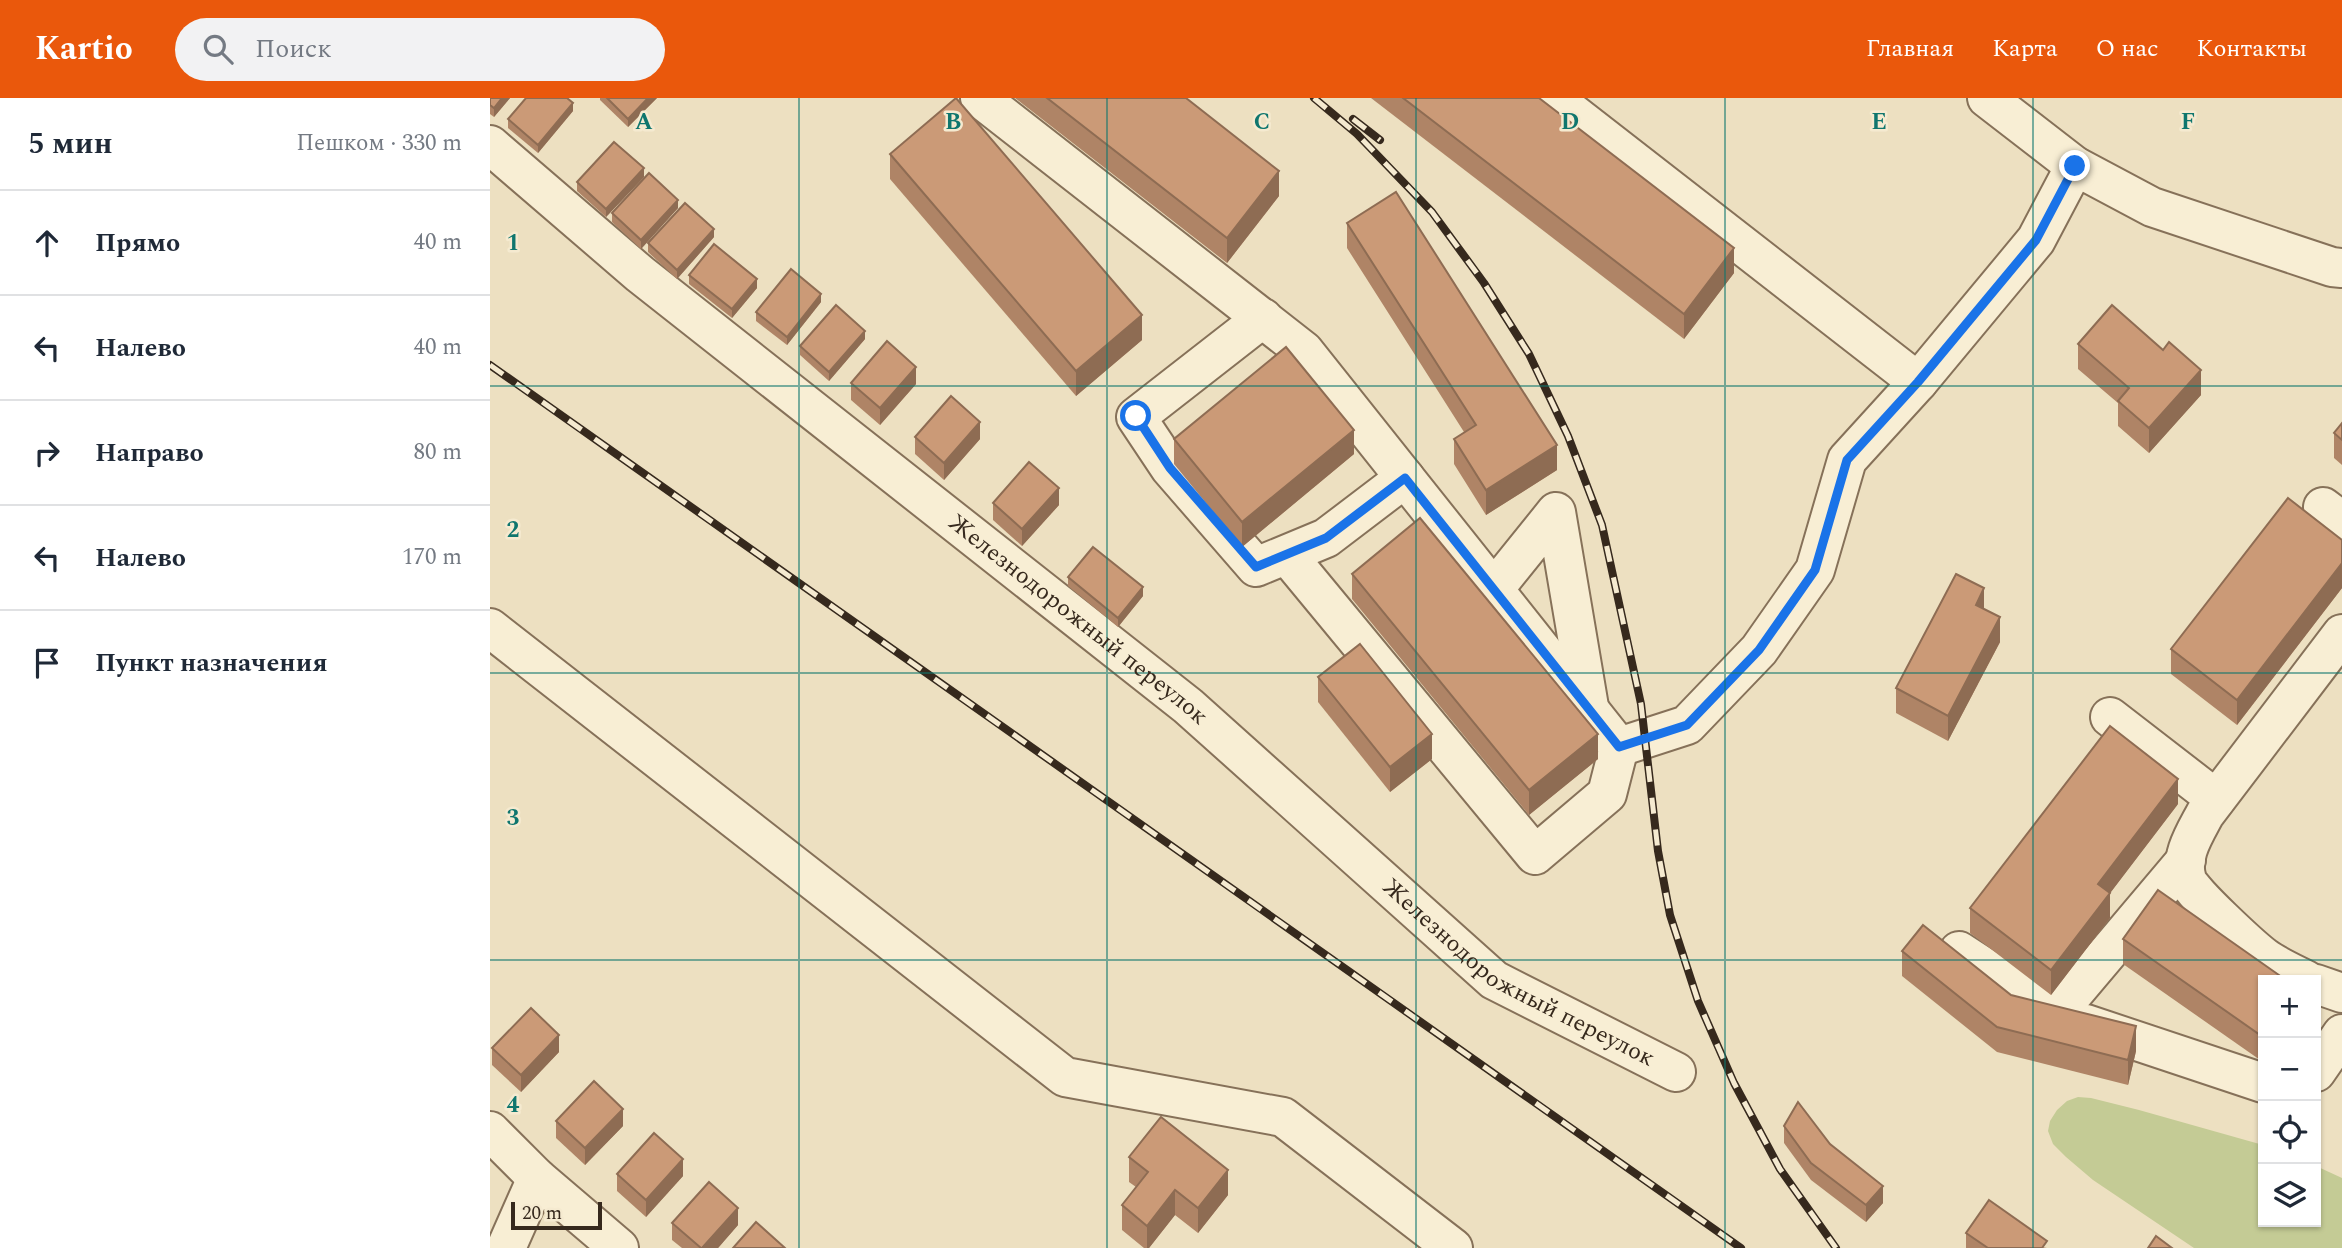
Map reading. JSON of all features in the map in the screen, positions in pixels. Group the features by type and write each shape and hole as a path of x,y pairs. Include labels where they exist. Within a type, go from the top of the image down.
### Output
{"street":[{"path":"980,98 1304,351 1619,747"},
{"path":"1553,98 1918,382"},
{"path":"1987,98 2075,166 2152,207 2342,268"},
{"name":"Железнодорожный переулок","path":"490,145 651,283 1188,706 1494,980 1676,1072"},
{"path":"1619,747 1687,725 1759,650 1815,570 1847,460 1918,382 2036,240 2075,166"},
{"path":"1263,318 1136,416 1170,468 1256,567 1326,538 1405,478"},
{"path":"1494,589 1556,512 1589,709"},
{"path":"1287,555 1535,855 1607,794 1619,747"},
{"path":"490,628 1065,1077 1283,1117 1453,1248"},
{"path":"2297,975 2265,958 2218,914 2187,881 2186,860 2189,846 2205,814 2342,634"},
{"path":"2110,717 2216,799"},
{"path":"2056,1014 2186,860"},
{"path":"1959,951 2056,1014 2258,1081"},
{"path":"2321,986 2342,992"},
{"path":"2321,1065 2342,1034"},
{"path":"490,1131 537,1178 619,1248"},
{"path":"506,1248 537,1178"}],"green space":[{"path":"2078,1097 2091,1098 2258,1144 2258,1227 2321,1227 2321,1168 2342,1178 2342,1248 2194,1248 2093,1180 2053,1144 2048,1131 2050,1121 2067,1101"}],"building":[{"path":"490,98 502,98 494,108 490,105"},
{"path":"526,98 567,98 573,103 538,145 508,119"},
{"path":"607,98 648,98 628,119"},
{"path":"956,98 1142,315 1076,371 890,154"},
{"path":"1047,98 1186,98 1279,171 1227,238"},
{"path":"1403,98 1539,98 1734,248 1684,314"},
{"path":"614,142 644,168 606,209 577,182"},
{"path":"649,173 678,200 641,240 612,213"},
{"path":"1396,192 1557,445 1486,490 1454,439 1476,425 1347,223"},
{"path":"685,203 714,229 677,270 648,243"},
{"path":"714,244 757,279 732,309 689,275"},
{"path":"791,269 821,294 787,337 756,312"},
{"path":"836,305 865,331 829,372 800,346"},
{"path":"2112,305 2163,350 2169,342 2201,370 2149,428 2118,401 2129,388 2078,344"},
{"path":"887,341 916,367 880,408 851,383"},
{"path":"1286,347 1354,430 1242,522 1174,439"},
{"path":"951,396 980,422 944,463 915,437"},
{"path":"2342,423 2342,440 2334,433"},
{"path":"1029,462 1059,488 1022,529 993,503"},
{"path":"2288,498 2342,540 2342,563 2237,700 2171,649"},
{"path":"1420,518 1598,734 1529,790 1352,574"},
{"path":"1093,547 1143,587 1118,618 1068,577"},
{"path":"1956,574 1984,588 1976,605 2000,617 1948,716 1896,688"},
{"path":"1360,644 1432,734 1390,767 1318,677"},
{"path":"2110,726 2178,779 2098,884 2110,893 2051,970 1970,908"},
{"path":"2158,890 2279,975 2258,975 2258,1034 2123,939"},
{"path":"1923,925 2011,995 2136,1026 2128,1060 1997,1027 1902,951"},
{"path":"531,1008 559,1035 521,1075 492,1048"},
{"path":"594,1081 623,1109 585,1148 556,1121"},
{"path":"1798,1102 1830,1144 1883,1186 1866,1205 1811,1163 1784,1126"},
{"path":"1161,1117 1228,1170 1198,1208 1175,1190 1147,1226 1122,1205 1148,1172 1129,1157"},
{"path":"654,1133 683,1159 646,1200 617,1174"},
{"path":"709,1182 738,1208 701,1248 672,1223"},
{"path":"1989,1200 2047,1241 2042,1248 1988,1248 1966,1233"},
{"path":"756,1222 785,1248 733,1248"},
{"path":"2156,1236 2172,1248 2148,1248"}],"railway":[{"path":"1314,98 1357,134 1432,212 1484,283 1529,354 1568,436 1602,525 1641,704 1658,851 1670,915 1698,1001 1734,1083 1780,1169 1836,1248"},
{"path":"1353,119 1380,140"},
{"path":"490,365 1741,1248"}],"route":[{"path":"1136,416 1170,468 1256,567 1326,538 1405,478 1619,747 1687,725 1759,650 1815,570 1847,460 1918,382 2036,240 2075,166"}]}
